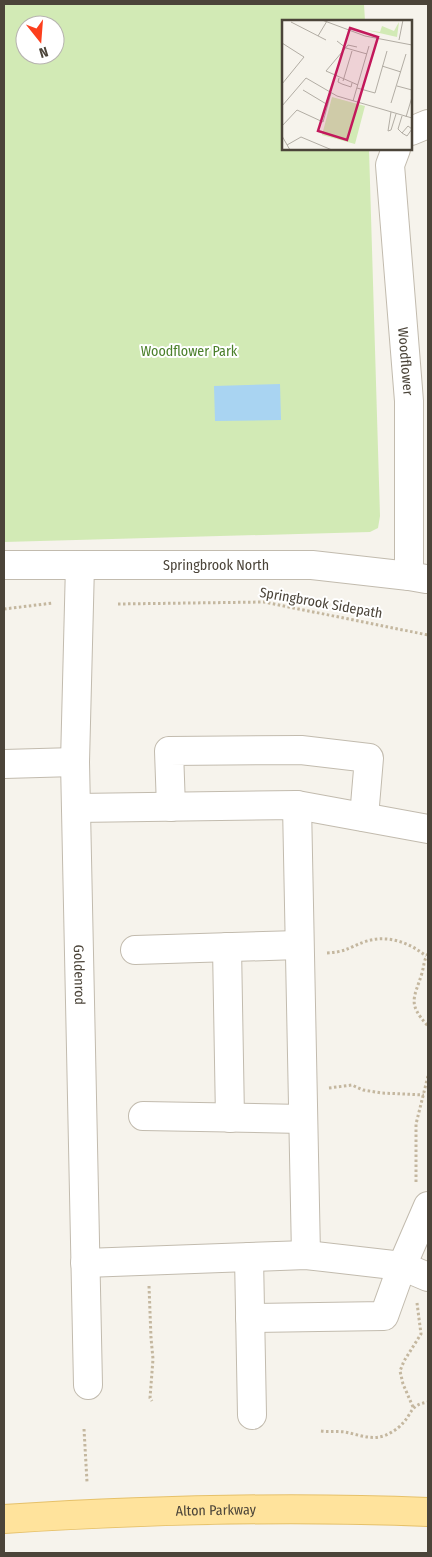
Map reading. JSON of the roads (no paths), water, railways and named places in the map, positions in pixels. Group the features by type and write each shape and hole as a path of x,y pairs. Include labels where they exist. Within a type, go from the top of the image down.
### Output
{"main road":[{"name":"Alton Parkway","path":"4,1519 179,1510 428,1512"}],"street":[{"path":"412,131 428,124"},
{"name":"Woodflower","path":"396,150 390,165 419,401 419,578"},
{"name":"Springbrook North","path":"4,565 312,565 419,578"},
{"name":"Goldenrod","path":"80,565 75,762 88,1385"},
{"path":"170,807 169,751 301,750 369,758 364,817"},
{"path":"4,764 75,762"},
{"path":"76,808 297,805 428,829"},
{"path":"297,805 309,949 303,1106 306,1254"},
{"path":"227,948 230,1118"},
{"path":"135,950 309,949"},
{"path":"143,1116 230,1118 303,1106"},
{"path":"250,1318 384,1316 416,1272 422,1198"},
{"path":"85,1263 306,1254 416,1272"},
{"path":"249,1257 252,1415"}],"water":[{"path":"280,384 281,420 215,421 214,386"}],"park label":[{"name":"Woodflower Park","path":"189,351"}]}
